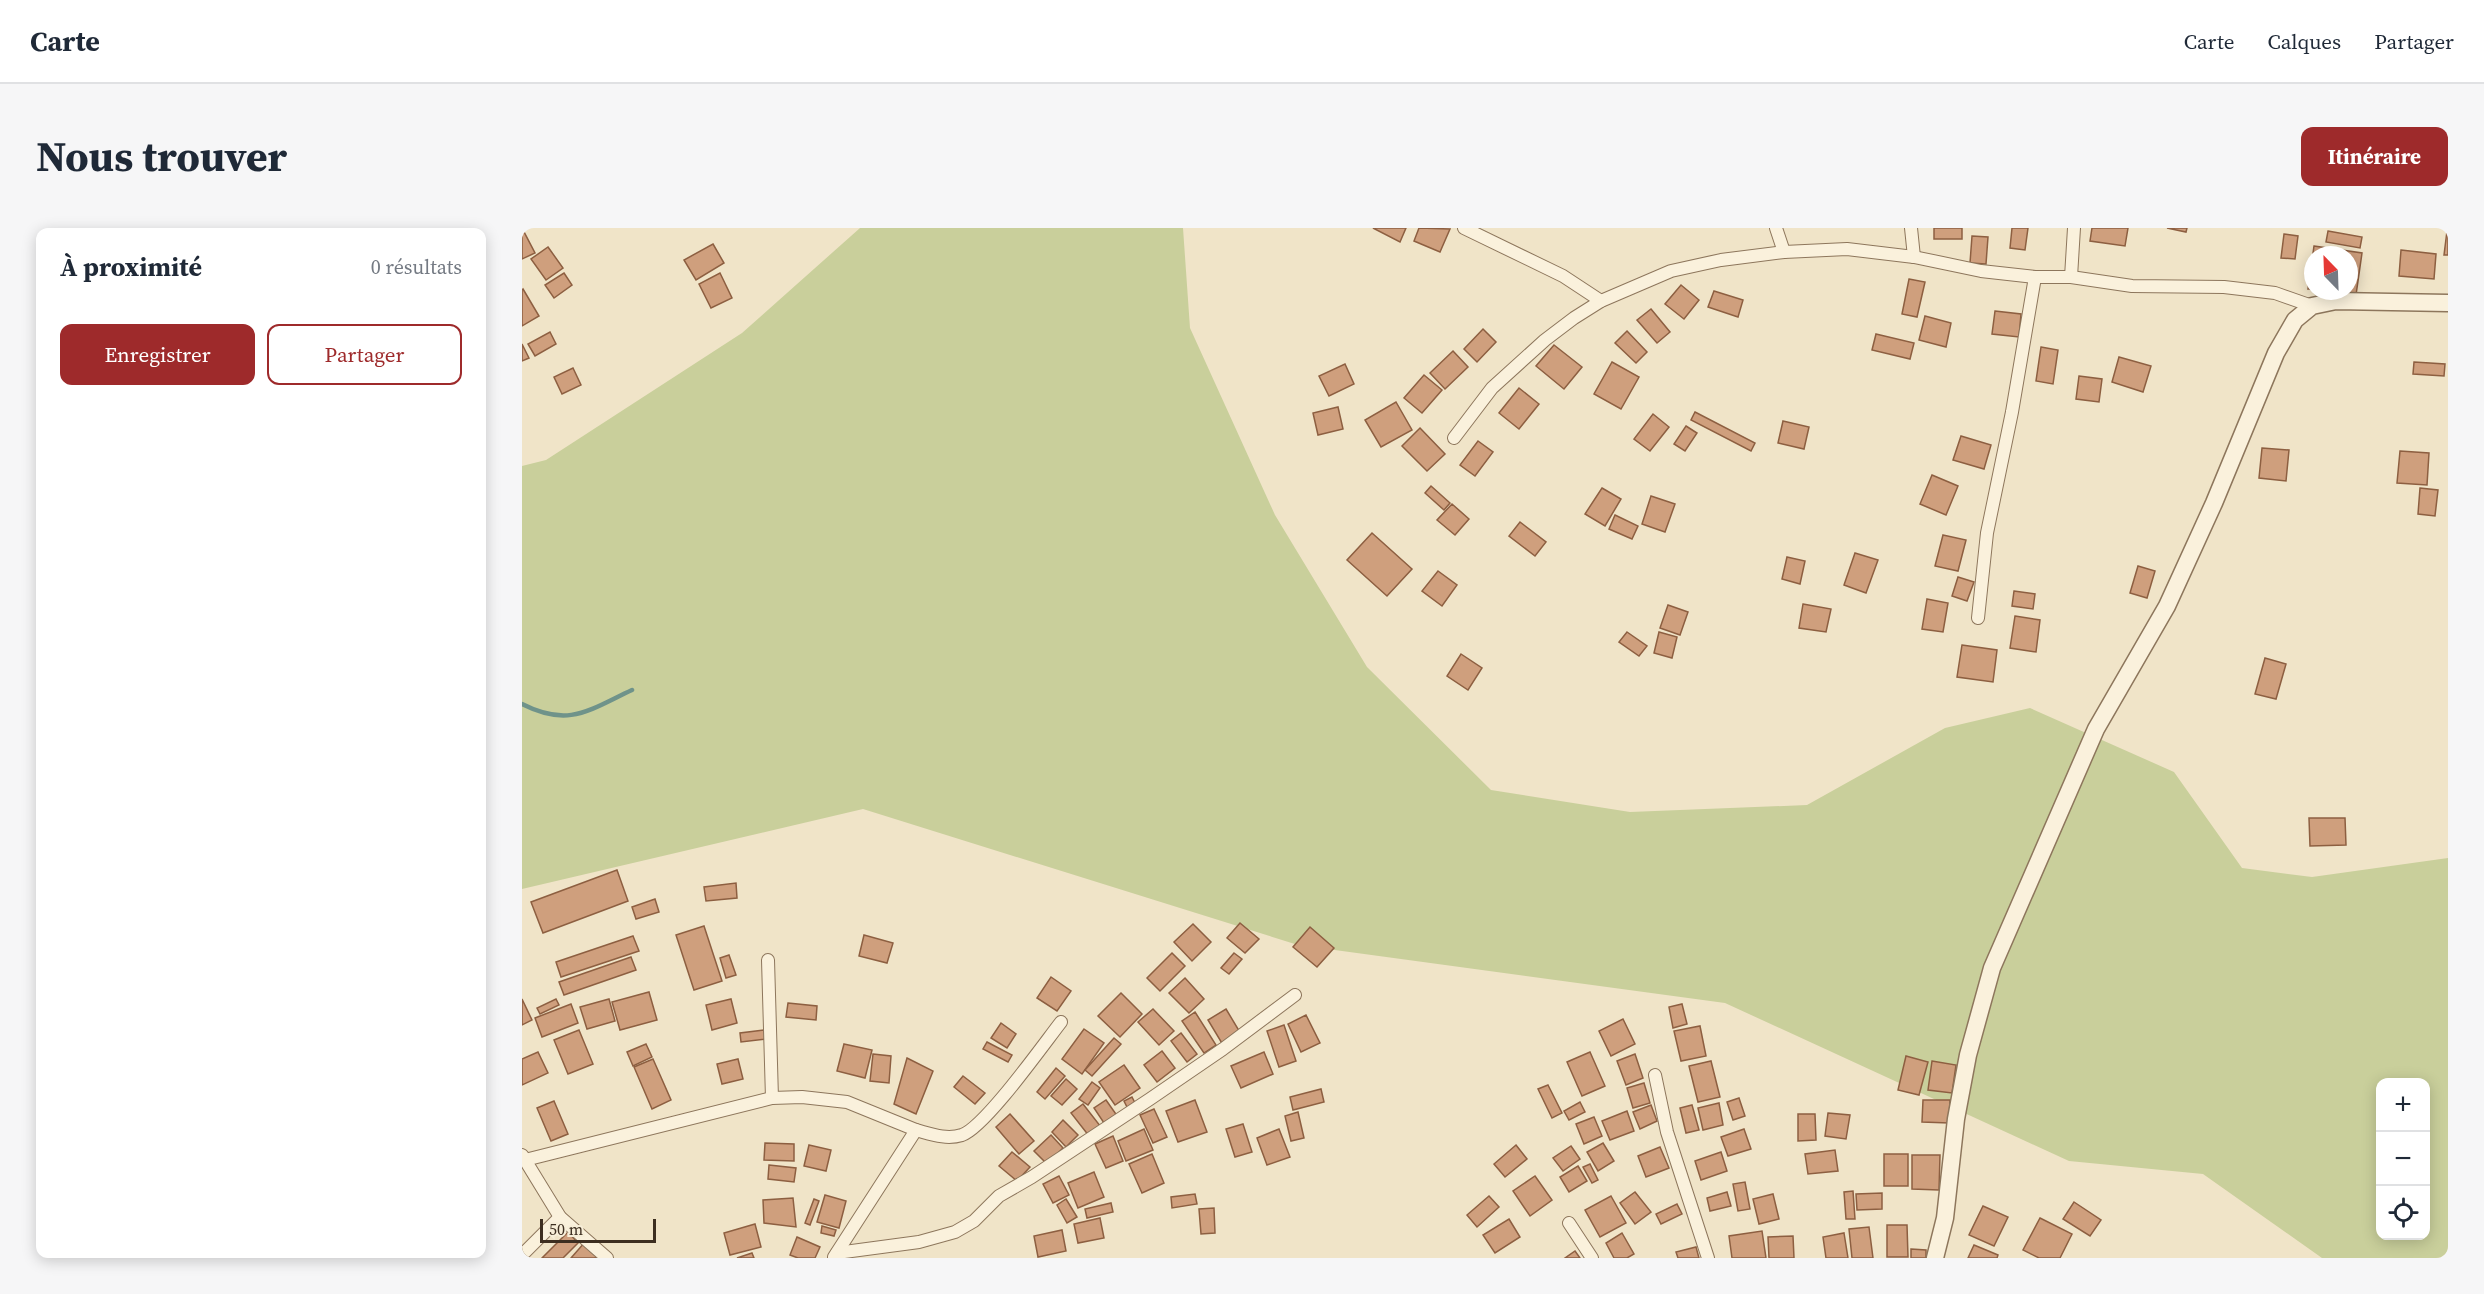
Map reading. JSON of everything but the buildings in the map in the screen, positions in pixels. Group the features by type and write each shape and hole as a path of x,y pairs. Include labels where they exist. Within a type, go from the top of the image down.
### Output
{"street":[{"path":"1464,228 1563,276 1601,302"},
{"path":"1776,228 1784,252"},
{"path":"1911,228 1914,257"},
{"path":"2071,277 2074,228"},
{"path":"1454,438 1492,388 1545,340 1601,302 1671,271 1721,260 1784,252 1847,249 1914,257 1981,271 2035,277 2071,277 2132,286 2224,287 2275,293 2312,306"},
{"path":"1978,618 1988,533 2035,277"},
{"path":"1935,1258 1945,1218 1956,1119 1968,1055 1992,968 2096,729 2167,606 2214,503 2276,353 2295,320 2312,306 2336,301 2448,303"},
{"path":"768,960 772,1098"},
{"path":"835,1256 919,1242 955,1232 974,1221 999,1196 1032,1177 1178,1080 1295,995"},
{"path":"607,1258 560,1217 523,1157 772,1098 802,1096 847,1102 916,1130 937,1136 964,1134 979,1122 1026,1069 1061,1022"},
{"path":"1655,1075 1667,1132 1708,1258"},
{"path":"835,1256 916,1130"},
{"path":"522,1255 560,1217"},
{"path":"1569,1223 1592,1258"}],"green space":[{"path":"860,228 1183,228 1190,328 1275,515 1367,667 1491,790 1630,812 1807,805 1945,728 2030,708 2174,772 2242,868 2312,877 2448,858 2448,1258 2322,1258 2203,1174 2069,1161 1725,1003 1298,945 863,809 522,889 522,466 546,460 742,333"}],"waterway":[{"path":"522,704 553,715 566,715 591,710 632,690"}]}
